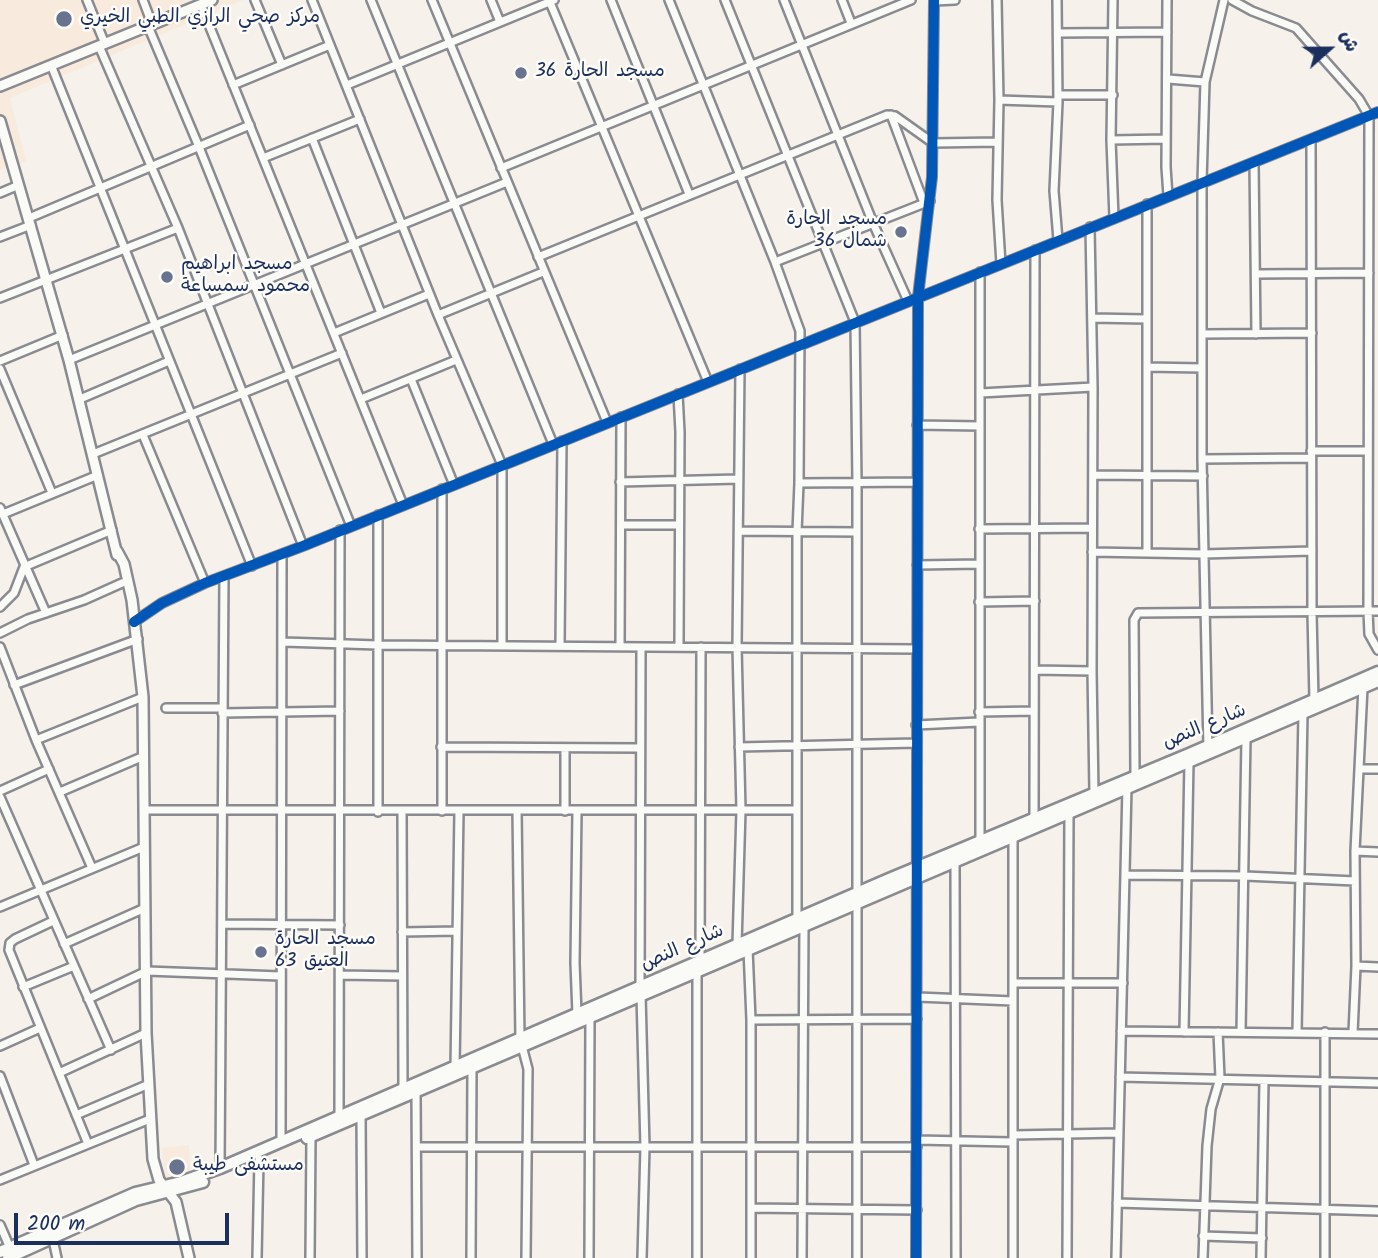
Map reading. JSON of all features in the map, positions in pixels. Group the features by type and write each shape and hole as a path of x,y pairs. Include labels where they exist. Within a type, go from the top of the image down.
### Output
{"main road":[{"name":"شارع النص","path":"916,872 955,861 1069,813 1189,761 1208,749 1378,672"},
{"name":"شارع النص","path":"699,966 737,944 857,898 1136,775 1246,738 1378,681"},
{"name":"شارع النص","path":"6,1253 52,1235 135,1193 203,1181 259,1159 472,1068 577,1014 748,948 801,921"},
{"name":"شارع النص","path":"166,1189 455,1068 590,1017 640,991"}],"street":[{"path":"87,0 102,45 178,228 303,545"},
{"path":"143,0 150,25 351,526"},
{"path":"255,0 282,65"},
{"path":"312,0 429,293 502,465 502,645"},
{"path":"371,0 553,444"},
{"path":"432,0 607,422"},
{"path":"491,0 500,22"},
{"path":"611,0 689,194"},
{"path":"669,0 775,262 797,322 801,344 796,810 804,1020 802,1258"},
{"path":"725,0 855,322 858,647 857,1258"},
{"path":"783,0 873,223 908,301"},
{"path":"842,0 851,23"},
{"path":"501,168 902,1 911,0"},
{"path":"916,1258 918,297 933,143 934,1 955,0"},
{"path":"997,0 997,200 1000,264"},
{"path":"1057,0 1058,98 1054,182 1058,240"},
{"path":"1113,0 1111,140 1114,218"},
{"path":"1167,0 1168,196"},
{"path":"1208,749 1203,554 1202,182 1205,82 1224,0"},
{"path":"1232,0 1296,28 1359,99 1369,116 1368,611 1369,634 1378,650"},
{"path":"347,85 551,1 708,382"},
{"path":"0,86 205,2 233,85 403,505"},
{"path":"1058,33 1167,32"},
{"path":"233,85 330,45"},
{"path":"51,65 252,566"},
{"path":"1168,79 1205,82"},
{"path":"999,100 1113,95"},
{"path":"134,620 169,599 205,583 1378,112"},
{"path":"891,115 933,143 998,142"},
{"path":"538,257 788,153 891,115"},
{"path":"891,115 927,202"},
{"path":"263,158 360,118"},
{"path":"0,121 80,399 117,551 122,583 134,620"},
{"path":"0,237 100,188 250,125"},
{"path":"312,138 381,313"},
{"path":"1111,140 1166,139"},
{"path":"1311,140 1314,700"},
{"path":"1254,162 1256,334"},
{"path":"69,360 206,302 507,182"},
{"path":"0,193 19,186"},
{"path":"775,262 927,202"},
{"path":"1147,204 1147,553"},
{"path":"1090,227 1093,318 1094,793"},
{"path":"0,298 178,228"},
{"path":"1369,231 1378,231"},
{"path":"1034,818 1035,250"},
{"path":"438,315 544,272"},
{"path":"980,272 980,842"},
{"path":"1256,274 1369,273"},
{"path":"334,333 429,293"},
{"path":"1093,318 1146,319"},
{"path":"1202,334 1312,333"},
{"path":"0,361 62,335"},
{"path":"93,454 342,353"},
{"path":"1368,359 1378,358"},
{"path":"361,399 456,359"},
{"path":"80,399 169,361"},
{"path":"1147,367 1202,368"},
{"path":"0,369 52,494"},
{"path":"737,944 741,810 737,647 740,369"},
{"path":"411,379 454,485"},
{"path":"980,393 1093,387"},
{"path":"678,394 679,646"},
{"path":"620,647 621,417"},
{"path":"917,425 980,426"},
{"path":"142,435 205,583"},
{"path":"561,645 562,441"},
{"path":"1202,459 1368,451"},
{"path":"46,613 1,511 98,475"},
{"path":"1093,475 1203,476"},
{"path":"620,482 738,479"},
{"path":"799,483 917,482"},
{"path":"442,489 442,811"},
{"path":"1369,498 1378,498"},
{"path":"378,515 378,811"},
{"path":"622,525 679,525"},
{"path":"979,528 1092,528"},
{"path":"0,607 14,593 24,567 112,530"},
{"path":"339,1116 340,530"},
{"path":"739,531 857,532"},
{"path":"117,551 128,580 138,639 143,697 146,1033 153,1159 178,1210 189,1258"},
{"path":"1092,552 1203,554 1312,551"},
{"path":"281,1142 282,554"},
{"path":"917,565 979,564"},
{"path":"220,1168 224,924 224,576"},
{"path":"0,633 122,583"},
{"path":"979,602 1035,601"},
{"path":"1136,775 1135,616 1142,612 1378,611"},
{"path":"14,685 138,639"},
{"path":"283,642 917,649"},
{"path":"641,647 640,991 645,1147 642,1258"},
{"path":"697,1258 701,647"},
{"path":"0,648 36,740 92,868"},
{"path":"1035,670 1092,670"},
{"path":"1353,1033 1356,966 1355,851 1363,687"},
{"path":"36,740 143,697"},
{"path":"166,708 340,711"},
{"path":"979,712 1034,711"},
{"path":"1297,1032 1303,713"},
{"path":"916,725 979,722"},
{"path":"1241,1031 1246,738"},
{"path":"739,747 916,743"},
{"path":"441,747 639,748"},
{"path":"565,748 565,811"},
{"path":"60,792 144,756"},
{"path":"1184,1032 1189,761"},
{"path":"0,791 49,769"},
{"path":"1359,769 1378,769"},
{"path":"1116,1258 1128,787"},
{"path":"0,797 111,1049"},
{"path":"144,810 796,810"},
{"path":"517,810 521,1043 528,1069 526,1258"},
{"path":"402,811 403,1090"},
{"path":"455,1068 459,811"},
{"path":"577,811 577,1014"},
{"path":"1067,1258 1069,813"},
{"path":"1013,837 1013,1258"},
{"path":"0,908 144,847"},
{"path":"1355,851 1378,852"},
{"path":"955,861 956,1258"},
{"path":"1125,875 1245,876 1355,881"},
{"path":"64,944 145,908"},
{"path":"53,921 10,943 9,950 88,1144"},
{"path":"224,924 340,925"},
{"path":"402,932 457,931"},
{"path":"748,948 751,1020 751,1258"},
{"path":"23,988 74,966"},
{"path":"1356,966 1378,967"},
{"path":"88,999 147,971 280,976"},
{"path":"340,975 402,976"},
{"path":"1014,983 1123,983"},
{"path":"918,998 1013,1001"},
{"path":"589,1258 590,1017"},
{"path":"751,1020 917,1019"},
{"path":"0,1046 40,1028"},
{"path":"1121,1031 1378,1034"},
{"path":"1203,1258 1208,1134 1211,1109 1220,1078 1218,1032"},
{"path":"1325,1032 1325,1258"},
{"path":"59,1073 146,1033"},
{"path":"471,1258 472,1068"},
{"path":"0,1076 34,1165"},
{"path":"1120,1077 1378,1083"},
{"path":"1261,1258 1264,1081"},
{"path":"76,1115 149,1084"},
{"path":"416,1092 416,1258"},
{"path":"0,1101 9,1097"},
{"path":"361,1115 362,1258"},
{"path":"0,1180 150,1119"},
{"path":"418,1147 857,1148 1119,1133"},
{"path":"310,1258 311,1136"},
{"path":"257,1258 259,1159"},
{"path":"1117,1203 1378,1211"},
{"path":"751,1208 917,1210"},
{"path":"0,1224 6,1253"},
{"path":"52,1235 57,1258"},
{"path":"1203,1236 1262,1238"}],"shaded area":[{"path":"0,0 243,0 10,98 26,161 0,170"},
{"name":"مستشفى طيبة","path":"189,1145 190,1171 167,1182 164,1179 162,1148"}],"cycle path":[{"path":"916,1258 918,297 932,177 934,0"},
{"path":"134,622 162,603 205,583 303,546 1378,112"}],"place":[{"name":"مركز صحي الرازي الطبي الخيري","path":"64,19"},
{"name":"مسجد الحارة 36","path":"521,73"},
{"name":"مسجد الحارة 36 شمال","path":"901,232"},
{"name":"مسجد ابراهيم محمود سمساعة","path":"167,277"},
{"name":"مسجد الحارة 63 العتيق","path":"261,952"},
{"name":"مستشفى طيبة","path":"177,1167"}]}
